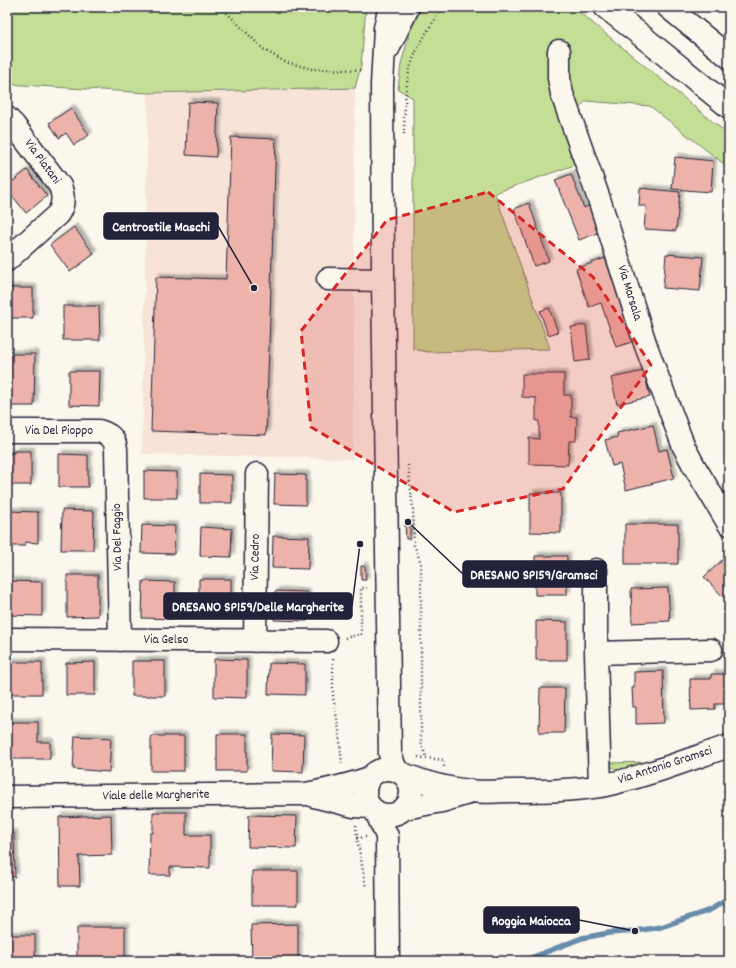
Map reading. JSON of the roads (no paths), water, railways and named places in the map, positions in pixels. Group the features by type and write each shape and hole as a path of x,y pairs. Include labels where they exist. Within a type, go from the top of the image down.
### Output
{"street":[{"path":"388,769 382,92 374,69 390,7"},
{"path":"374,69 389,47 408,7"},
{"path":"604,7 729,107"},
{"path":"668,7 729,57"},
{"name":"Via Marsala","path":"560,51 559,78 562,94 599,199 646,346 688,456 729,524"},
{"name":"Via Platani","path":"7,118 14,125 60,186 63,195 62,206 58,214 7,260"},
{"path":"328,279 383,280"},
{"name":"Via Del Pioppo","path":"7,431 99,431 110,436"},
{"name":"Via Del Faggio","path":"110,436 114,440 116,449 120,640"},
{"name":"Via Cedro","path":"254,640 257,474"},
{"name":"Via Antonio Gramsci","path":"596,570 596,653 600,786"},
{"name":"Via Gelso","path":"7,639 329,641"},
{"path":"596,653 711,650"},
{"name":"Via Antonio Gramsci","path":"388,769 443,788 471,792 570,790 600,786 634,778 729,746"},
{"path":"388,769 366,785 365,792 366,800 373,809 387,836 388,961"},
{"path":"387,836 402,810 409,802 411,794 411,787 408,780 388,769"},
{"name":"Viale delle Margherite","path":"7,798 305,794 332,790 388,769"},
{"name":"Via Antonio Gramsci","path":"402,810 471,792"},
{"name":"Viale delle Margherite","path":"305,794 373,809"},
{"path":"373,809 383,815 391,815 402,810"}],"waterway":[{"path":"523,961 582,938 609,933 661,927 710,910 729,898"}],"place":[{"name":"Centrostile Maschi","path":"254,288"},
{"name":"DRESANO SP159/Gramsci","path":"408,522"},
{"name":"DRESANO SP159/Delle Margherite","path":"360,544"},
{"name":"Roggia Maiocca","path":"635,931"}]}
